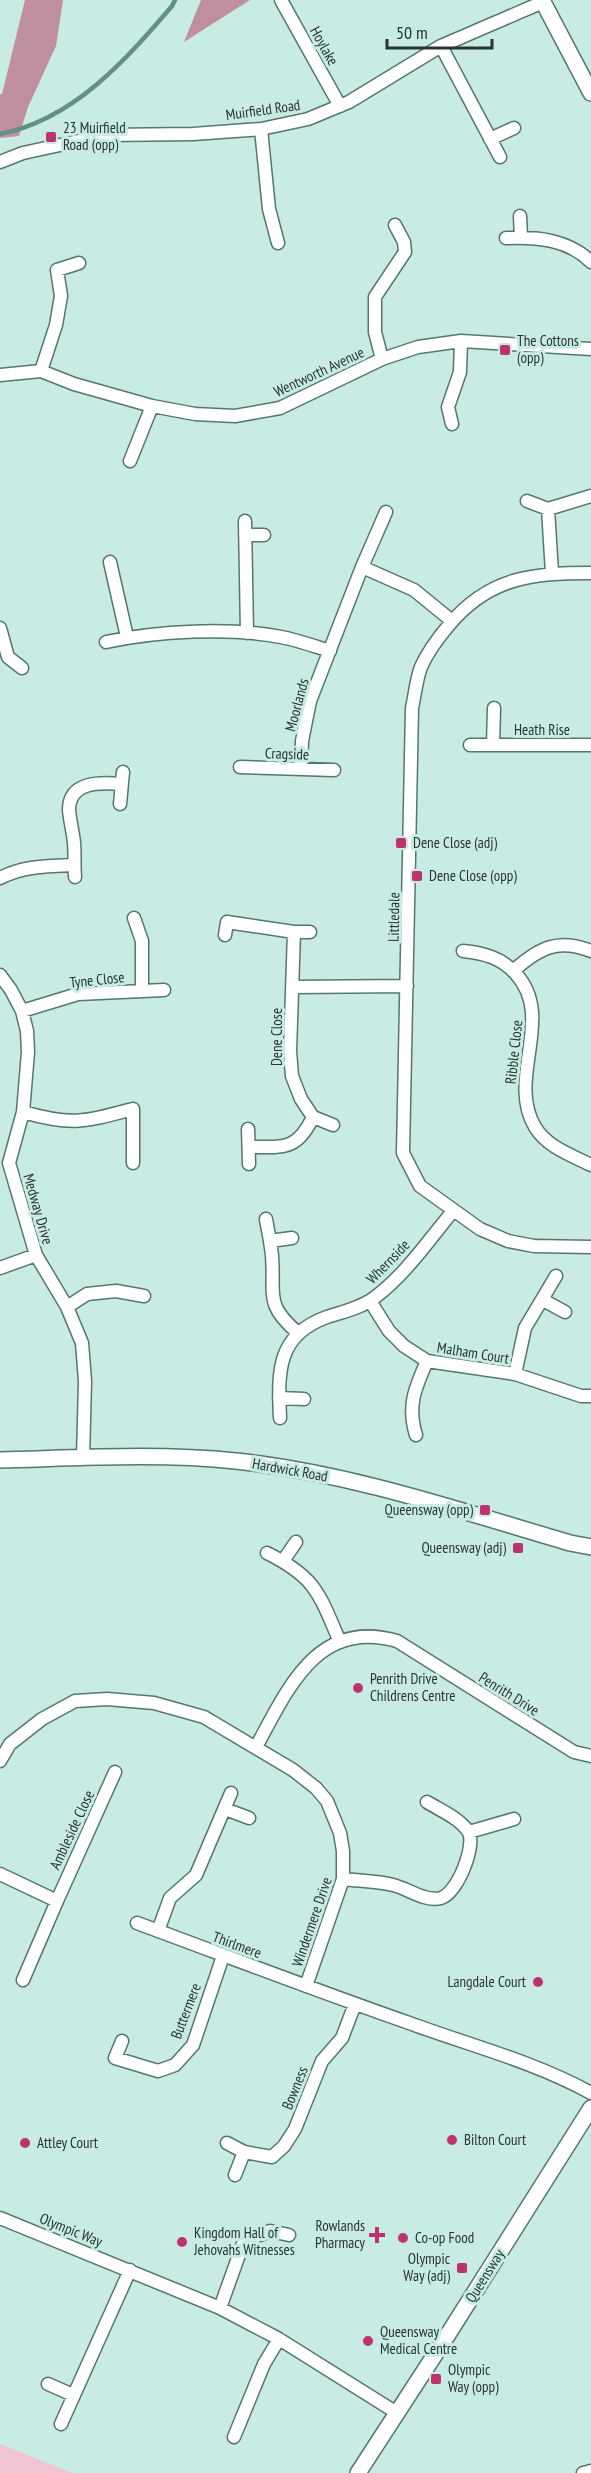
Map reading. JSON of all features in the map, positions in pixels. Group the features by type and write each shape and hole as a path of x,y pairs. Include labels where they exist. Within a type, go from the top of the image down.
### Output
{"street":[{"name":"Hoylake","path":"281,0 340,106"},
{"name":"Muirfield Road","path":"0,162 23,153 106,135 193,134 261,129 308,119 340,106 441,46 542,1"},
{"path":"542,1 591,93"},
{"path":"441,46 500,157"},
{"path":"489,139 514,128"},
{"path":"261,129 269,209 278,243"},
{"path":"520,216 521,238"},
{"path":"382,359 375,332 375,297 405,252 404,242 395,225"},
{"path":"506,238 546,238 569,246 591,262"},
{"path":"41,371 56,325 61,297 57,270 79,262"},
{"path":"452,424 448,407 460,372 461,341"},
{"name":"Wentworth Avenue","path":"0,375 41,371 74,384 152,406 195,414 235,416 280,408 382,359 418,347 461,341 591,349"},
{"path":"130,461 152,406"},
{"path":"527,501 548,509 591,496"},
{"path":"548,509 552,573"},
{"name":"Moorlands","path":"301,769 302,741 310,700 386,512"},
{"path":"245,521 248,633"},
{"path":"245,535 264,535"},
{"path":"110,562 127,638"},
{"path":"362,567 414,590 452,621"},
{"name":"Littledale","path":"591,573 552,573 521,578 495,586 472,601 452,621 433,644 421,668 412,708 403,1153 420,1186 480,1228 508,1241 534,1246 591,1247"},
{"path":"0,628 4,659 22,668"},
{"path":"106,642 175,633 248,633 282,637 330,651"},
{"name":"Heath Rise","path":"492,746 494,708"},
{"name":"Heath Rise","path":"470,745 591,746"},
{"name":"Cragside","path":"240,767 334,770"},
{"path":"0,877 40,866 74,871 74,844 69,808 71,799 80,788 90,783 122,778 120,804"},
{"name":"Tyne Close","path":"134,918 142,941 142,990"},
{"path":"225,935 227,921 294,932 310,932"},
{"name":"Dene Close","path":"294,932 290,1051 292,1076 301,1099 314,1117"},
{"path":"513,971 532,954 558,944 576,945 591,951"},
{"name":"Ribble Close","path":"463,951 480,952 497,958 526,985 533,1005 533,1026 524,1095 529,1113 536,1127 547,1140 559,1150 591,1165"},
{"name":"Medway Drive","path":"0,975 12,990 22,1011 27,1031 28,1052 23,1112 5,1163 36,1255 67,1307 82,1342 86,1381 83,1458"},
{"name":"Dene Close","path":"293,987 407,986"},
{"name":"Tyne Close","path":"22,1011 78,994 164,990"},
{"path":"23,1112 57,1122 87,1122 133,1108 133,1163"},
{"path":"249,1147 293,1144 306,1133 314,1117 333,1125"},
{"path":"248,1130 249,1164"},
{"name":"Whernside","path":"298,1332 319,1320 370,1301 390,1286 453,1211"},
{"path":"266,1219 272,1258 271,1290 275,1306 282,1319 298,1332 286,1351 279,1373 280,1418"},
{"path":"270,1241 292,1238"},
{"path":"0,1268 36,1255"},
{"name":"Malham Court","path":"515,1374 525,1328 556,1276"},
{"path":"67,1307 87,1294 116,1291 144,1296"},
{"path":"543,1300 565,1312"},
{"name":"Malham Court","path":"370,1301 389,1331 404,1347 427,1361 515,1374 581,1396 591,1396"},
{"name":"Malham Court","path":"416,1435 411,1417 415,1389 427,1361"},
{"path":"279,1398 304,1399"},
{"name":"Hardwick Road","path":"0,1460 153,1457 235,1461 299,1470 371,1486 570,1544 591,1547"},
{"path":"283,1561 296,1542"},
{"name":"Hardwick Road","path":"570,1544 591,1559"},
{"path":"267,1554 283,1561 314,1585 340,1642"},
{"name":"Penrith Drive","path":"256,1747 287,1691 310,1659 325,1648 340,1642 361,1636 380,1636 397,1641 574,1752 591,1756"},
{"name":"Windermere Drive","path":"0,1761 10,1744 42,1719 75,1701 107,1699 154,1703 204,1717 294,1770 316,1788 327,1802 340,1833 343,1851 343,1879 306,1986 518,2061 567,2080 591,2093"},
{"name":"Ambleside Close","path":"23,1980 115,1772"},
{"path":"158,1931 170,1898 196,1875 231,1793"},
{"path":"343,1879 395,1886 426,1898 440,1898 452,1893 458,1884 471,1838 460,1822 427,1802"},
{"path":"225,1809 249,1818"},
{"path":"469,1832 514,1819"},
{"path":"0,1874 57,1901"},
{"name":"Thirlmere","path":"137,1923 306,1986"},
{"name":"Buttermere","path":"122,2041 115,2058 158,2071 175,2065 193,2045 223,1956"},
{"name":"Bowness","path":"227,2143 244,2152 272,2157 284,2146 295,2129 322,2061 342,2038 355,2004"},
{"name":"Queensway","path":"358,2473 591,2108"},
{"path":"235,2175 244,2152"},
{"name":"Olympic Way","path":"0,2218 220,2308 279,2339 397,2412"},
{"path":"220,2308 244,2241 270,2231 289,2235"},
{"path":"61,2424 130,2270"},
{"path":"234,2437 264,2364 279,2339"},
{"path":"48,2384 73,2395"},
{"path":"583,2473 591,2471"}],"shaded area":[{"path":"25,0 63,0 56,46 28,107 19,136 0,138 0,94 2,94"},
{"path":"201,0 250,0 184,42"},
{"path":"0,2444 72,2473 0,2473"}],"waterway":[{"path":"0,134 26,127 74,102 117,67 175,0"}],"place":[{"name":"23 Muirfield Road (opp)","path":"51,137"},
{"name":"The Cottons (opp)","path":"505,350"},
{"name":"Dene Close (adj)","path":"401,843"},
{"name":"Dene Close (opp)","path":"417,876"},
{"name":"Queensway (opp)","path":"485,1510"},
{"name":"Queensway (adj)","path":"518,1548"},
{"name":"Penrith Drive Childrens Centre","path":"358,1688"},
{"name":"Langdale Court","path":"538,1982"},
{"name":"Bilton Court","path":"452,2140"},
{"name":"Attley Court","path":"25,2143"},
{"name":"Rowlands Pharmacy","path":"377,2235"},
{"name":"Co-op Food","path":"403,2238"},
{"name":"Kingdom Hall of Jehovahs Witnesses","path":"182,2242"},
{"name":"Olympic Way (adj)","path":"462,2268"},
{"name":"Queensway Medical Centre","path":"368,2341"},
{"name":"Olympic Way (opp)","path":"436,2379"}]}
